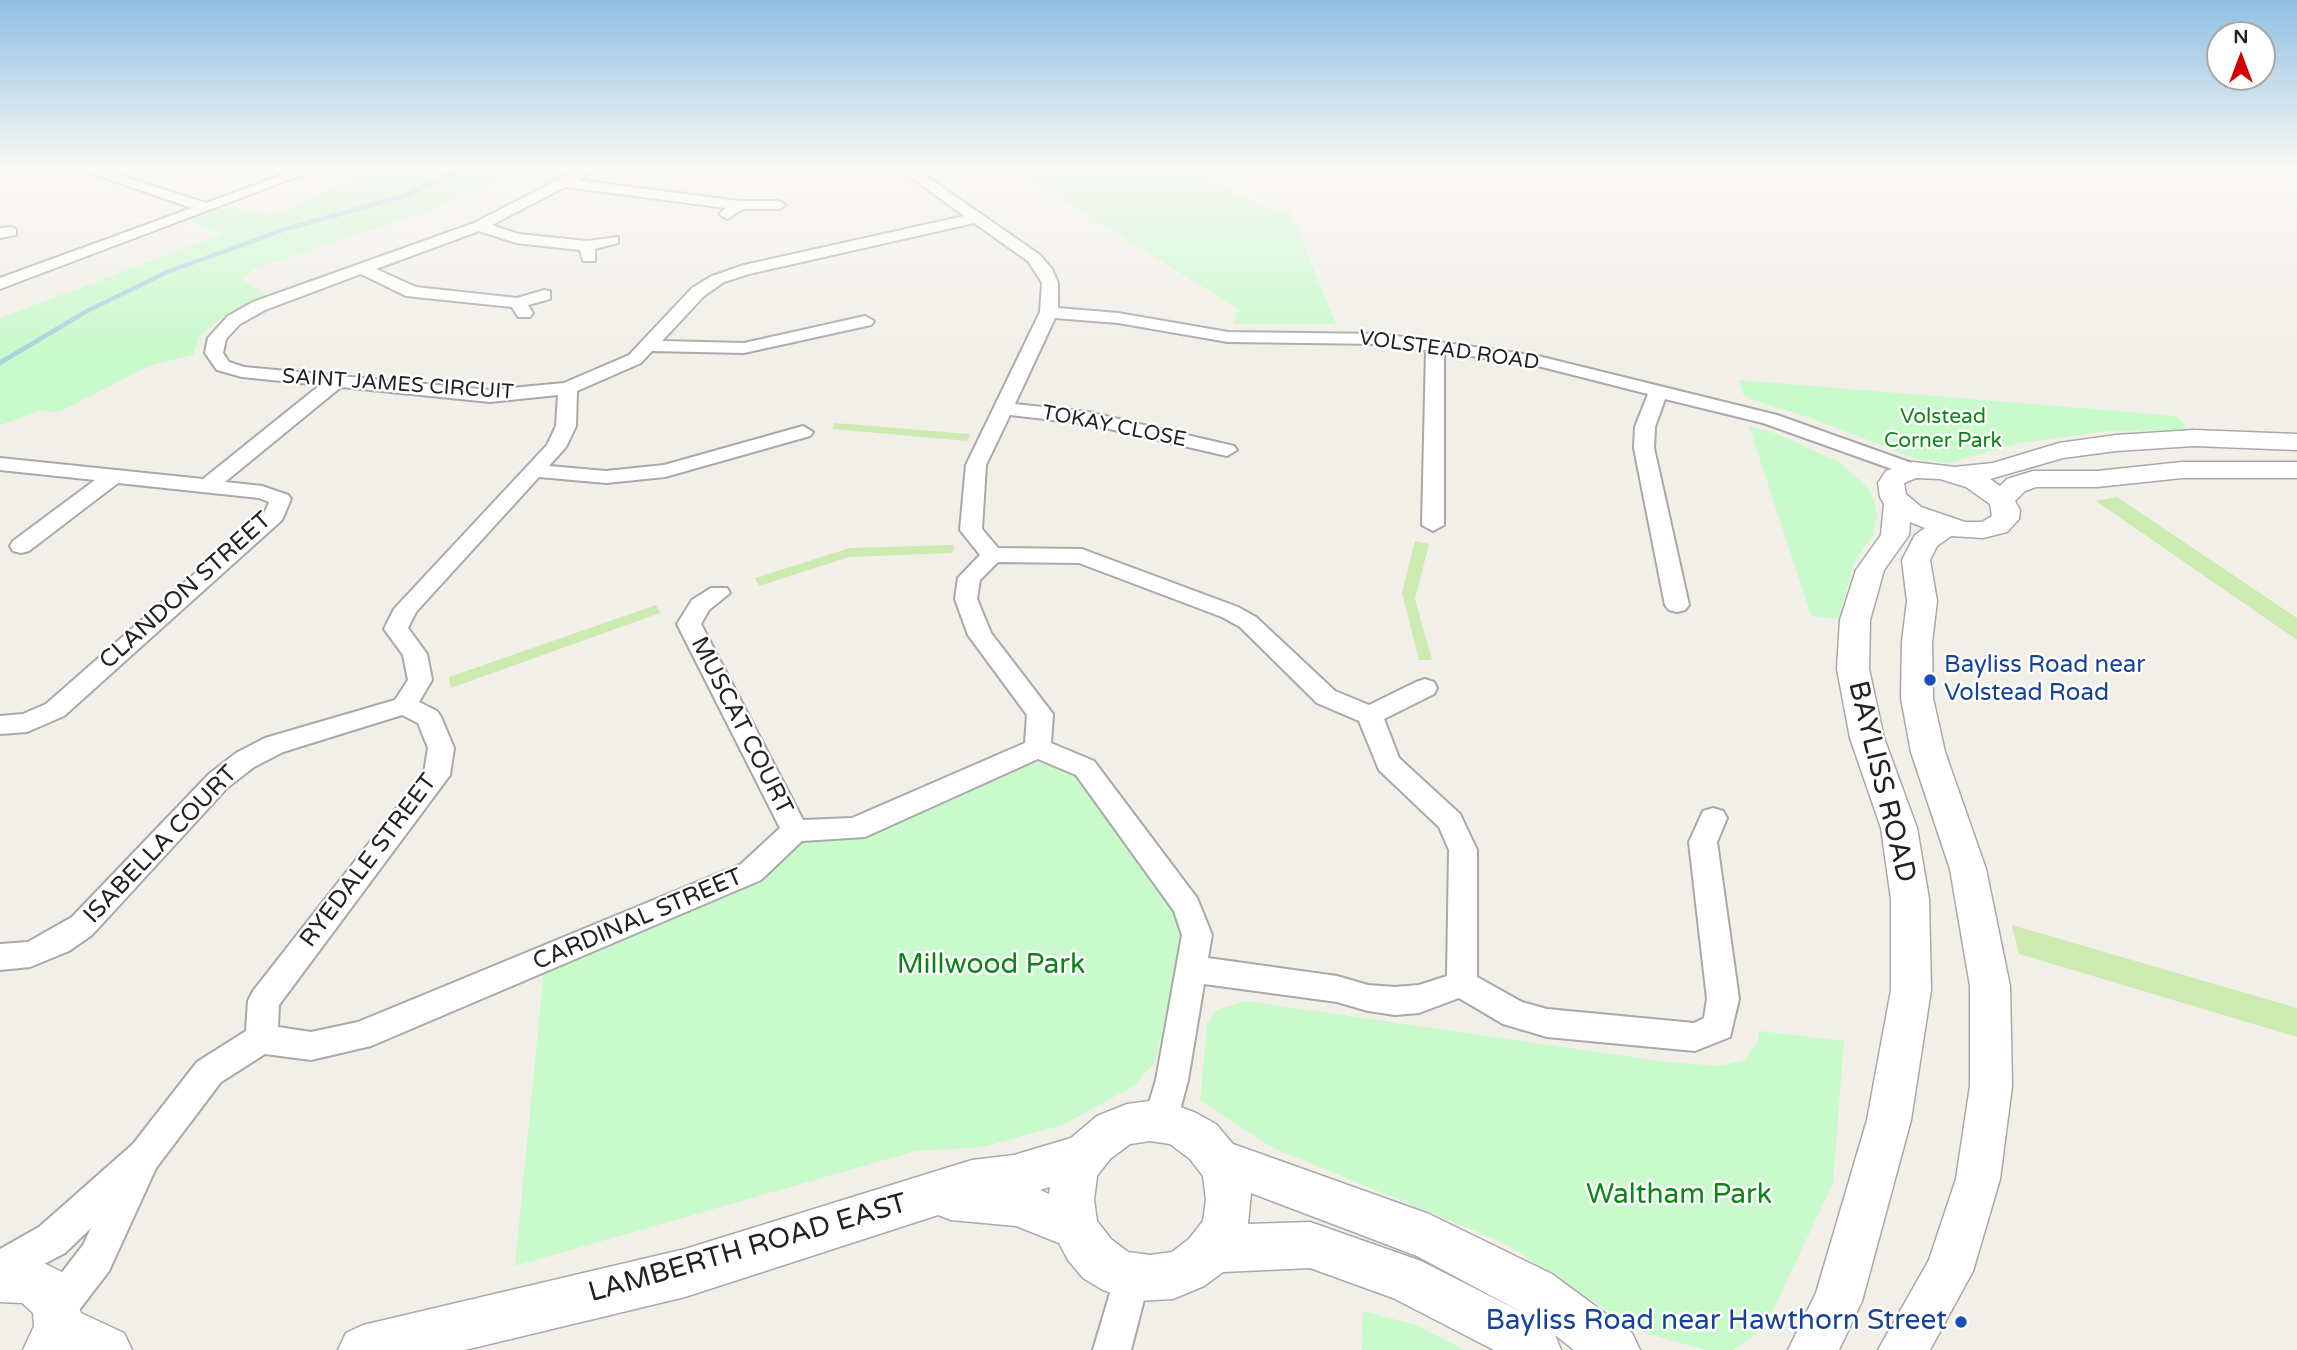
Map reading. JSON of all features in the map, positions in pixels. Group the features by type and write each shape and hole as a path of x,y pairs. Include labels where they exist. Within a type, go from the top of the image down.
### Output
{"street":[{"path":"0,284 153,228"},
{"name":"SAINT JAMES CIRCUIT","path":"474,228 259,306 234,320 217,338 214,353 223,366 242,372 490,396 568,388 621,367 650,346 698,292 718,279 744,270 932,228"},
{"path":"485,228 516,238 588,252 612,240"},
{"path":"990,228 1044,269 1052,298 1049,312 976,465 971,530 992,555"},
{"path":"363,269 412,292 521,308 544,295"},
{"name":"VOLSTEAD ROAD","path":"1049,312 1118,318 1228,337 1334,337 1435,345 1538,361 1770,419 1839,446 1901,488"},
{"path":"650,346 744,348 866,321"},
{"path":"1433,524 1435,345"},
{"path":"0,464 207,486 337,381"},
{"path":"404,706 420,680 415,654 396,629 406,609 536,471 555,447 566,426 568,388"},
{"path":"1660,391 1645,428 1644,449 1677,605"},
{"name":"TOKAY CLOSE","path":"1001,408 1088,418 1227,450"},
{"path":"536,471 606,477 665,471 803,432"},
{"path":"1957,474 1975,481 2001,500 2006,510 2005,519 1997,526 1983,530 1945,527 1927,521 1901,488 1957,474 1996,471 2059,451 2116,443 2194,438 2297,442"},
{"name":"VOLSTEAD ROAD","path":"1839,446 1901,488"},
{"path":"2001,500 2016,485 2033,479 2097,479 2182,470 2297,470"},
{"path":"16,551 114,476"},
{"name":"CLANDON STREET","path":"0,725 27,723 65,700 274,515 281,499 262,492 207,486"},
{"name":"BAYLISS ROAD","path":"1814,1350 1838,1301 1889,1120 1910,990 1910,899 1899,828 1867,738 1853,669 1855,620 1870,570 1895,535 1901,488"},
{"name":"BAYLISS ROAD","path":"1903,1350 1950,1271 1978,1179 1991,1086 1990,986 1968,869 1928,752 1917,698 1917,642 1922,601 1916,560 1925,541 1945,527"},
{"path":"1038,748 1040,714 980,635 966,598 969,578 992,555 1082,556 1230,612 1248,622 1326,697 1370,715 1388,763 1450,821 1463,850 1461,984"},
{"name":"MUSCAT COURT","path":"719,593 700,606 689,624 795,831"},
{"path":"1370,715 1425,688"},
{"name":"ISABELLA COURT","path":"0,957 30,954 58,942 82,926 218,780 245,760 274,745 404,706"},
{"name":"RYEDALE STREET","path":"261,1039 264,1001 437,775 441,748 428,717 404,706"},
{"path":"795,831 855,829 1038,748 1084,768 1186,906 1197,935 1172,1080 1160,1122"},
{"path":"1191,969 1337,989 1368,998 1395,1001 1419,999 1461,984 1514,1014 1546,1023 1592,1025 1695,1037 1719,1027 1723,999 1703,842 1713,818"},
{"name":"CARDINAL STREET","path":"261,1039 311,1046 360,1036 751,872 795,831"},
{"path":"0,1269 52,1240 145,1156 209,1072 261,1039"},
{"name":"LAMBERTH ROAD EAST","path":"1139,1122 1160,1122 1183,1129 1204,1142 1219,1160 1228,1182 1230,1205 1225,1228 1213,1249 1196,1264 1176,1274 1154,1278 1132,1276 1107,1266 1087,1249 1074,1226 1069,1202 1073,1177 1084,1155 1100,1139 1118,1128 1139,1122"},
{"name":"LAMBERTH ROAD EAST","path":"363,1350 685,1273 972,1182 1044,1169 1084,1155"},
{"path":"54,1329 96,1258 145,1156"},
{"name":"LAMBERTH ROAD EAST","path":"1219,1160 1429,1237 1535,1291 1615,1350"},
{"name":"LAMBERTH ROAD EAST","path":"928,1197 1017,1203 1074,1226"},
{"path":"1213,1249 1310,1245 1404,1278 1516,1335 1536,1350"},
{"path":"1112,1350 1132,1276"},
{"path":"0,1278 27,1279 47,1290 54,1329"},
{"path":"54,1329 107,1350"}],"green space":[{"path":"206,228 377,228 256,268 242,279 269,296 220,319 200,336 193,355 151,365 59,412 39,411 0,425 0,318 222,234"},
{"path":"1109,228 1297,228 1336,324 1234,324 1237,312 1241,311"},
{"name":"Volstead Corner Park","path":"1739,380 2177,416 2188,430 2110,431 2020,443 1949,463 1920,460 1811,418 1750,399 1743,394"},
{"path":"834,423 970,434 967,441 833,429"},
{"name":"Volstead Corner Park","path":"1749,426 1778,434 1841,463 1866,486 1874,500 1877,515 1873,535 1853,565 1839,619 1811,616"},
{"path":"2117,497 2297,618 2297,640 2096,501"},
{"path":"1415,541 1429,544 1415,599 1432,660 1419,660 1402,593"},
{"path":"954,545 953,553 849,557 759,586 755,578 850,548"},
{"path":"656,605 660,613 451,688 449,677"},
{"name":"Millwood Park","path":"1040,763 1074,774 1083,783 1094,803 1177,915 1183,931 1183,946 1155,1062 1134,1086 1062,1125 983,1147 916,1151 515,1266 544,968 798,842 862,835 1025,765"},
{"path":"2012,925 2297,1008 2297,1037 2019,954"},
{"name":"Waltham Park","path":"1245,1001 1667,1062 1718,1066 1743,1061 1757,1044 1759,1031 1844,1041 1833,1184 1764,1328 1733,1350 1706,1350 1641,1332 1504,1243 1273,1148 1200,1100 1207,1025 1216,1010"},
{"path":"1363,1311 1416,1325 1465,1350 1362,1350"}],"waterway":[{"path":"3,361 87,311 167,272 290,228"}],"place":[{"name":"Bayliss Road near Volstead Road","path":"1930,680"},
{"name":"Bayliss Road near Hawthorn Street","path":"1961,1322"}]}
